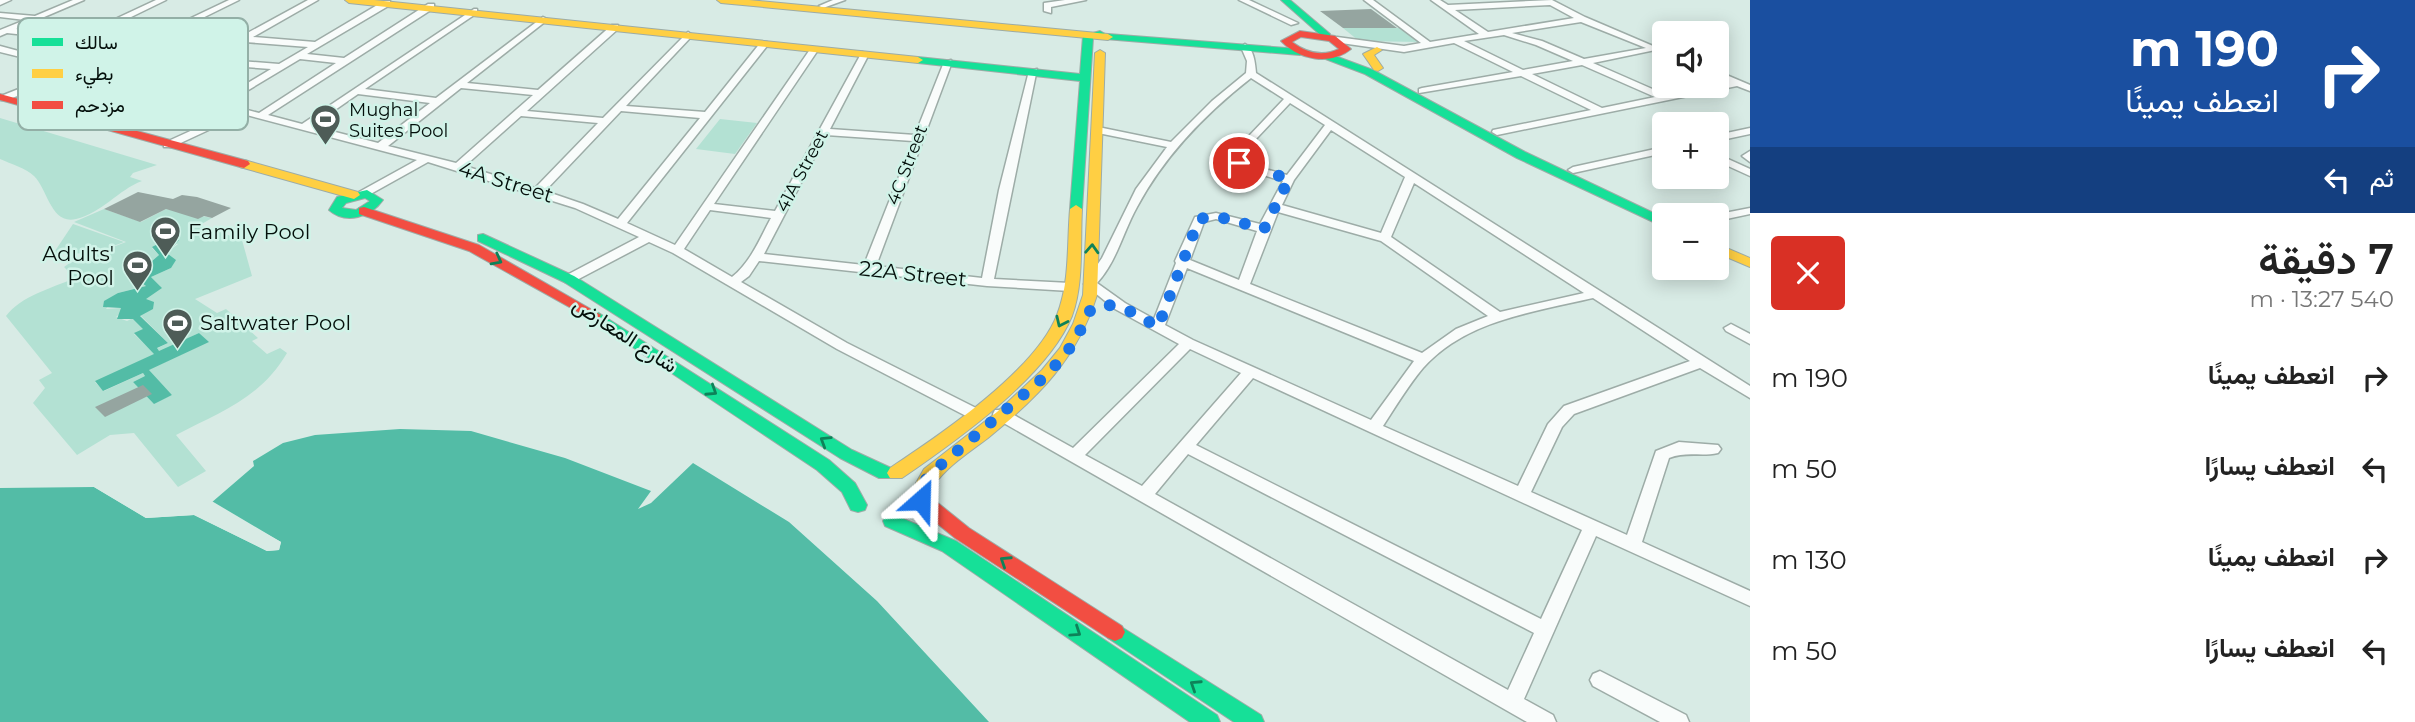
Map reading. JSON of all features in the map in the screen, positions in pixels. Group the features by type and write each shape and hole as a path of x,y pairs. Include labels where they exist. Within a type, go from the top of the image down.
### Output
{"street":[{"path":"0,3 7,0"},
{"path":"0,15 36,18 80,0"},
{"path":"124,18 162,0"},
{"path":"196,18 235,0"},
{"path":"248,36 314,0"},
{"path":"349,0 431,6 814,50 1004,68 1088,66 1141,36"},
{"path":"410,0 1040,69"},
{"path":"721,0 1088,66"},
{"path":"772,0 1141,36 1223,41 1292,32 1309,34 1339,44 1383,49 1456,41 1582,19"},
{"path":"823,6 841,0"},
{"path":"1048,11 1046,5 1082,0"},
{"path":"1243,0 1292,32"},
{"path":"1270,0 1292,32"},
{"path":"1285,0 1339,44 1378,68 1497,132 1652,207"},
{"path":"1368,0 1429,45"},
{"path":"1435,0 1488,36"},
{"path":"1446,8 1549,2 1582,19 1652,48"},
{"path":"248,86 387,3"},
{"path":"260,116 431,6"},
{"path":"304,127 474,11"},
{"path":"380,147 543,19"},
{"path":"458,167 615,27"},
{"path":"1292,32 1288,45 1300,52"},
{"path":"1501,33 1529,39 1652,92"},
{"path":"540,191 688,35"},
{"path":"1121,38 1088,66 1085,130 1173,145"},
{"path":"1209,722 949,546 892,521 871,517 858,505 858,489 863,481 890,473 973,413 1048,345 1062,323 1070,287 1088,66 1102,43 1121,38 1327,56 1369,72 1521,155 1652,217"},
{"path":"248,39 315,45"},
{"path":"1456,41 1601,111"},
{"path":"621,223 764,44"},
{"path":"1327,56 1339,44"},
{"path":"1245,47 1251,61 1251,74"},
{"path":"1378,68 1368,54 1383,49"},
{"name":"4A Street","path":"0,50 18,54"},
{"path":"677,250 814,50"},
{"path":"1422,91 1652,52"},
{"path":"0,57 13,53"},
{"name":"41A Street","path":"732,282 745,272 756,257 864,54"},
{"path":"297,56 344,61"},
{"name":"4C Street","path":"869,269 948,62"},
{"path":"248,64 280,67"},
{"path":"892,521 911,514 930,474 1063,359 1074,343 1087,312 1098,132 1088,66"},
{"path":"987,282 1005,190 1040,69"},
{"path":"1251,74 1750,393"},
{"path":"1090,284 1104,267 1138,195 1173,145 1219,96 1251,74"},
{"path":"1729,79 1750,88"},
{"path":"1729,85 1737,83"},
{"path":"457,85 538,93"},
{"path":"355,91 437,101"},
{"path":"1,101 18,95"},
{"path":"1497,132 1665,98"},
{"path":"1289,99 1233,158 1251,168 1289,179"},
{"path":"1,101 18,106"},
{"name":"شارع المعارض","path":"1,101 18,105"},
{"path":"618,108 705,115"},
{"path":"517,113 606,121"},
{"name":"4A Street","path":"248,114 458,167 540,191 621,223 677,250 842,346 973,413"},
{"path":"1243,286 1264,229 1289,179 1330,125"},
{"path":"94,130 336,205 370,198 426,159"},
{"name":"شارع المعارض","path":"111,130 370,198 480,237 569,279 846,454 890,473"},
{"path":"168,145 201,130"},
{"path":"1729,135 1750,131"},
{"path":"823,132 917,138"},
{"path":"1573,170 1652,153"},
{"path":"1729,163 1750,173"},
{"path":"1385,238 1411,176"},
{"name":"شارع المعارض","path":"370,198 474,248 564,296 823,465 849,488 858,505"},
{"path":"707,206 778,215"},
{"path":"1275,207 1385,238 1500,318"},
{"path":"1729,215 1750,211"},
{"path":"1158,327 1181,261 1202,217 1216,216 1264,229"},
{"path":"569,279 649,237"},
{"path":"1729,242 1750,252"},
{"path":"1729,253 1750,263"},
{"name":"22A Street","path":"756,257 987,282 1070,287"},
{"path":"1181,261 1423,359"},
{"path":"1090,284 1120,306 1188,343 1750,599"},
{"path":"1374,428 1423,359 1447,338 1500,318 1595,294"},
{"path":"1087,312 1101,305 1120,306"},
{"path":"1731,328 1750,340"},
{"path":"1073,456 1188,343"},
{"path":"1522,495 1556,424 1569,410 1702,362"},
{"path":"1144,495 1250,372"},
{"path":"1000,414 1546,722"},
{"path":"1187,447 1545,630"},
{"path":"1632,546 1662,455 1679,448 1713,449"},
{"path":"890,473 910,478 921,496 962,533 1253,722"},
{"path":"1512,703 1592,527"},
{"path":"1600,680 1679,722"}],"shaded area":[{"path":"1343,28 1405,28 1421,42 1359,41"},
{"path":"0,118 18,123 18,130 40,130 157,165 133,173 130,177 142,181 94,212 68,219 55,212 34,176 23,168 0,159"},
{"path":"720,119 757,123 735,154 696,149"},
{"path":"104,209 141,222 166,209 212,218 200,225 242,240 252,276 195,299 217,313 226,309 258,338 252,341 267,354 280,348 287,353 265,382 252,393 224,411 176,435 206,471 178,487 134,433 110,435 77,455 33,403 45,388 39,380 52,373 6,316 28,298 75,278 64,267 71,262 85,261 92,255 126,242 74,222","holes":["161,240 178,244 168,252 171,268 151,277 160,286 120,308 106,309 118,293 146,286 137,280 137,274 159,255 152,248","122,312 140,315 168,343 156,349 159,352 199,333 208,342 148,370 172,395 154,403 133,382 145,376 143,373 104,391 95,382 155,354 134,334 144,329 133,318 127,321 116,317"]},
{"path":"73,224 124,242 95,253 53,254"},
{"name":"Saltwater Pool","path":"169,238 179,240 168,254 176,260 171,268 151,277 162,288 146,299 154,302 153,309 140,316 168,343 157,348 159,351 199,333 209,342 149,370 172,395 154,404 133,382 145,376 143,373 103,391 95,381 154,354 134,333 143,329 133,319 117,319 121,308 103,307 104,301 118,293 146,286 136,279 137,274 159,255 152,247"},
{"path":"400,429 471,431 565,458 651,491 638,509 651,503 693,463 789,522 877,601 989,722 0,722 0,488 94,487 146,518 194,515 267,551 279,550 281,542 211,503 254,466 253,461 283,443 315,435"}],"pier":[{"path":"94,487 101,487 147,515 195,512 268,547 276,547 277,544 209,506 210,500 281,542 279,550 267,551 194,515 146,518"}],"building":[{"path":"1371,9 1397,28 1343,28 1320,11"},
{"path":"138,192 173,199 182,195 197,197 231,208 212,218 204,216 198,219 166,209 140,222 104,209"},
{"path":"143,385 152,394 105,417 95,407"}],"traffic: fast":[{"path":"1285,0 1327,36"},
{"path":"1076,209 1088,36 1100,34"},
{"path":"1108,37 1300,52"},
{"path":"1327,56 1369,72 1521,155 1652,217"},
{"path":"918,60 1085,78"},
{"path":"367,194 377,200 364,211 347,214 335,210 341,200 367,194"},
{"path":"483,238 569,279 846,454 885,473"},
{"path":"594,315 823,465 849,488 858,505"},
{"path":"892,521 949,546 1209,722"},
{"path":"1115,632 1253,722"}],"traffic: slow":[{"path":"349,0 918,60"},
{"path":"721,0 1108,37"},
{"path":"1377,50 1368,54 1378,68"},
{"path":"920,492 930,474 1003,416 1048,374 1081,324 1090,295 1100,53"},
{"path":"244,164 354,195"},
{"path":"896,473 990,402 1037,357 1054,335 1064,316 1071,291 1076,209"},
{"path":"1729,253 1750,263"}],"traffic: jam":[{"path":"1300,34 1332,38 1346,49 1331,55 1307,54 1286,41 1300,34"},
{"path":"0,97 18,102"},
{"path":"120,130 244,164"},
{"path":"364,211 474,248 594,315"},
{"path":"921,500 962,533 1115,632"}],"place":[{"name":"Mughal Suites Pool","path":"326,147"},
{"name":"Family Pool","path":"165,259"},
{"name":"Adults' Pool","path":"137,293"},
{"name":"Saltwater Pool","path":"177,350"}],"route":[{"path":"921,500 920,492 930,474 1063,359 1091,309 1107,304 1120,306 1158,327 1199,219 1216,216 1264,229 1289,179 1239,163"}]}
